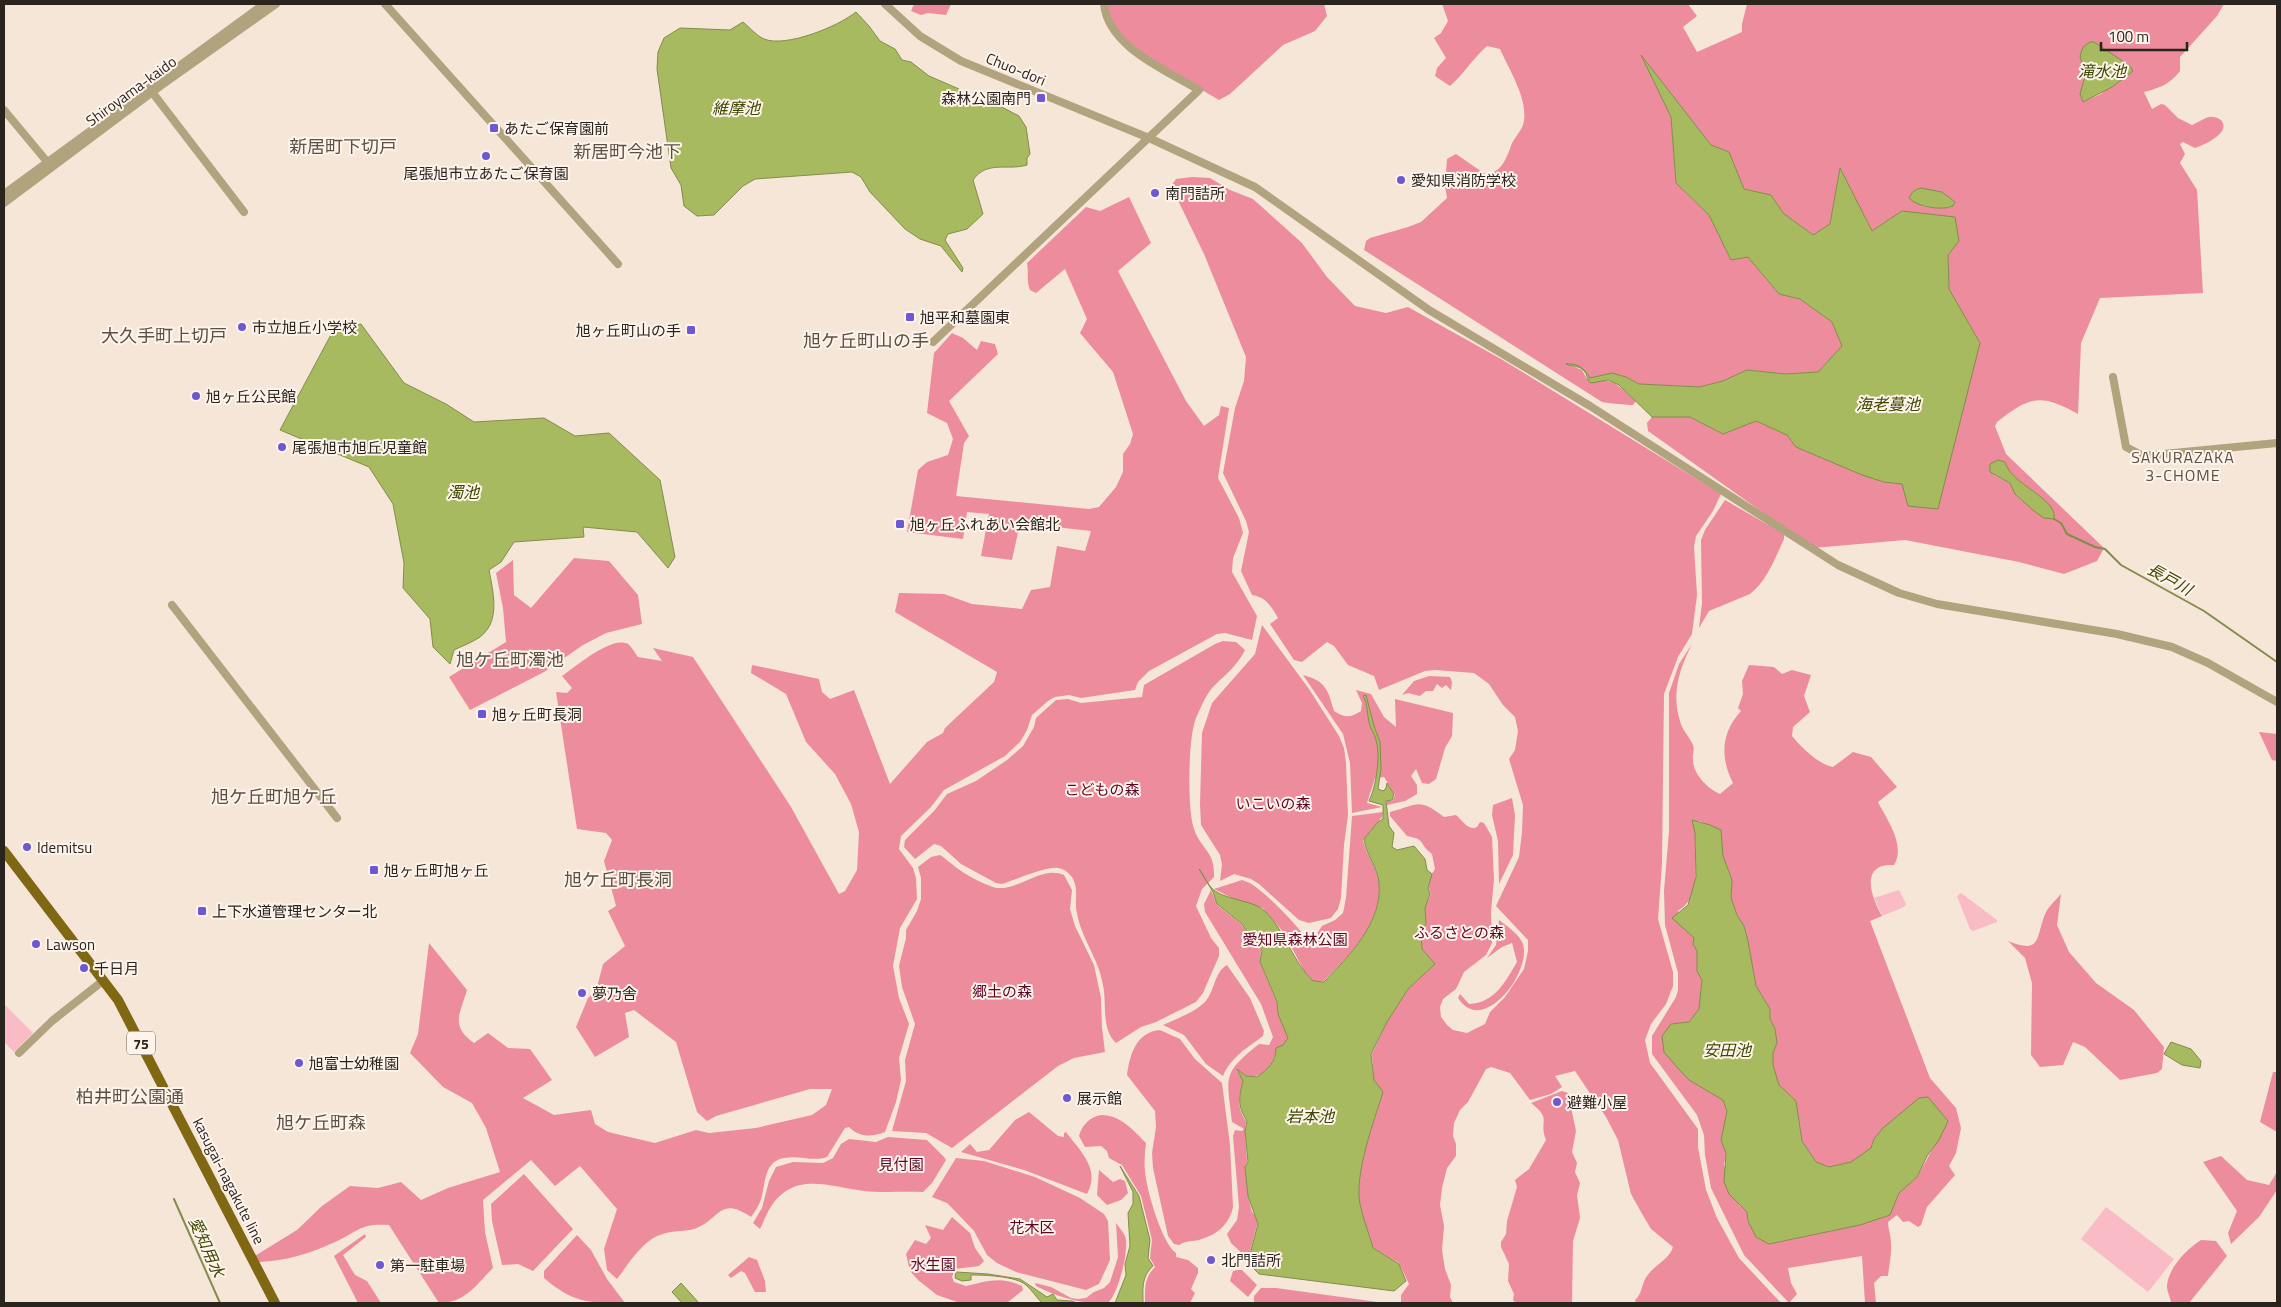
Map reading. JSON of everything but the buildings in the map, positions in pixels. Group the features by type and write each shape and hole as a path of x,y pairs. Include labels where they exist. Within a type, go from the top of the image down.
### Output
{"main road":[{"name":"kasugai-nagakute line","path":"4,852 118,1000 275,1303"}],"street":[{"name":"Shiroyama-kaido","path":"4,203 49,164 264,4"},
{"name":"Shiroyama-kaido","path":"4,194 276,4"},
{"path":"385,4 618,264"},
{"name":"Chuo-dori","path":"885,4 920,36 961,61 1149,138 1255,187 1429,310 1590,406 1819,553 1868,581 1899,593 1937,604 2117,634 2172,647 2208,663 2277,702"},
{"path":"933,342 1199,90 1120,40 1108,22 1104,4"},
{"path":"152,92 244,212"},
{"path":"4,110 49,164"},
{"path":"2113,377 2126,447 2143,456 2277,443"},
{"path":"172,605 337,818"},
{"path":"19,1053 52,1021 104,980"}],"shaded area":[{"path":"1899,890 1906,904 1904,907 1882,916 1874,898"},
{"path":"1961,893 1997,920 1997,922 1973,931 1970,929 1957,896"},
{"path":"4,1004 33,1033 14,1052 4,1042"},
{"path":"2106,1207 2174,1259 2148,1292 2081,1239"}],"green space":[{"path":"914,4 951,4 946,15 928,13 921,15 911,11"},
{"path":"1107,4 1324,4 1327,16 1315,31 1283,45 1230,94 1219,100 1127,46 1111,21"},
{"path":"1442,4 1688,4 1697,16 1683,27 1697,52 1742,32 1747,4 2224,4 2217,16 2180,57 2180,71 2164,85 2144,92 2152,109 2161,104 2165,105 2178,118 2192,125 2210,117 2220,119 2223,124 2220,134 2202,145 2195,148 2183,142 2180,144 2185,154 2180,163 2197,190 2203,293 2100,298 2081,343 2078,414 2045,400 2036,400 2008,413 1995,426 2006,454 2104,548 2097,561 2064,574 2019,562 1905,540 1813,548 1648,431 1647,423 1652,417 1690,417 1723,434 1756,421 1787,435 1796,447 1884,482 1902,484 1980,343 1949,289 1948,255 1959,241 1902,211 1872,231 1840,169 1830,224 1813,235 1783,213 1771,195 1744,189 1729,152 1711,145 1643,58 1671,117 1676,183 1709,215 1731,260 1748,257 1779,294 1800,299 1832,322 1842,346 1818,372 1785,374 1747,370 1723,381 1699,387 1639,384 1626,377 1590,378 1580,367 1567,364 1582,370 1587,379 1604,380 1614,383 1636,401 1633,405 1602,402 1364,250 1366,241 1370,238 1421,222 1447,198 1445,186 1447,159 1456,154 1485,174 1495,171 1504,163 1512,143 1523,125 1524,106 1521,96 1500,49 1487,46 1450,86 1435,76 1437,68 1446,58 1434,38 1441,33 1448,21","holes":["2090,42 2130,66 2101,94 2083,102 2080,94 2085,76 2081,52 2083,47","1942,192 1955,202 1949,208 1925,207 1920,204","2005,462 2007,471 2022,484 2044,518 2019,498 2010,483 1994,475"]},
{"name":"ふるさとの森","path":"1192,177 1210,178 1230,190 1253,199 1302,243 1327,277 1355,306 1386,313 1408,307 1501,359 1721,494 1713,511 1696,536 1694,547 1697,595 1692,634 1678,657 1664,694 1662,864 1658,919 1673,972 1673,986 1666,1004 1651,1024 1645,1040 1650,1063 1698,1129 1698,1147 1706,1190 1717,1218 1739,1258 1781,1303 1636,1303 1635,1300 1647,1276 1669,1255 1673,1247 1651,1229 1631,1194 1618,1140 1606,1117 1575,1071 1555,1076 1562,1087 1551,1094 1530,1100 1510,1073 1491,1067 1486,1069 1454,1123 1453,1136 1456,1144 1456,1156 1447,1168 1442,1188 1440,1205 1444,1226 1442,1250 1445,1269 1451,1285 1450,1297 1453,1303 1401,1303 1401,1295 1409,1284 1399,1263 1373,1248 1360,1204 1360,1178 1370,1132 1383,1092 1374,1080 1372,1054 1387,1022 1408,989 1435,964 1422,949 1421,934 1426,923 1425,908 1431,894 1429,881 1435,869 1432,854 1420,840 1407,836 1390,816 1390,812 1413,805 1423,805 1444,817 1456,815 1471,828 1477,827 1480,822 1484,823 1492,837 1494,879 1491,912 1492,943 1486,955 1464,972 1456,989 1443,999 1440,1007 1441,1017 1447,1025 1453,1030 1467,1033 1485,1024 1490,1012 1505,997 1524,969 1528,951 1528,940 1496,906 1519,857 1523,805 1509,759 1515,750 1518,731 1515,717 1503,705 1489,684 1474,673 1425,671 1379,690 1374,676 1348,665 1334,646 1327,642 1302,662 1294,660 1270,624 1278,618 1273,610 1265,600 1252,595 1241,571 1249,532 1246,521 1223,473 1235,408 1244,381 1246,357 1204,254 1171,186 1176,179"},
{"path":"1129,197 1151,243 1118,271 1186,401 1204,426 1219,415 1221,406 1229,408 1218,478 1239,518 1243,533 1233,558 1232,572 1257,616 1252,640 1225,633 1217,634 1149,671 1138,682 1135,690 1081,698 1069,695 1055,697 1032,715 1027,730 1020,742 1005,756 944,790 931,807 901,836 899,849 913,868 916,878 917,899 900,928 893,966 899,998 909,1024 899,1058 901,1080 896,1102 885,1132 866,1136 853,1131 849,1127 845,1128 827,1157 816,1159 790,1157 777,1160 766,1174 760,1202 751,1217 732,1208 725,1209 703,1225 694,1229 668,1232 653,1238 641,1248 617,1279 607,1270 604,1249 617,1209 580,1166 555,1186 531,1160 483,1200 485,1232 493,1268 475,1287 456,1300 439,1303 389,1225 365,1227 308,1253 279,1260 259,1262 253,1257 297,1230 322,1206 350,1186 378,1188 401,1182 421,1200 448,1188 500,1172 486,1128 472,1103 443,1087 410,1053 418,1034 429,943 467,990 459,1019 462,1031 474,1043 488,1033 508,1048 530,1049 552,1080 523,1098 554,1115 591,1110 595,1124 608,1132 655,1143 696,1130 709,1133 756,1128 812,1115 826,1105 832,1089 810,1089 716,1116 707,1121 697,1112 676,1042 634,1010 625,1013 629,1037 595,1057 576,1027 588,998 596,991 603,964 625,946 608,911 616,906 604,861 612,840 606,833 577,829 556,692 567,693 572,688 562,676 594,653 613,644 621,642 628,644 638,657 662,661 653,648 693,657 791,807 839,894 845,891 857,870 859,832 851,804 835,774 806,742 786,694 751,673 752,665 819,679 822,692 830,699 854,690 890,784 927,742 943,733 945,728 994,682 997,672 895,612 899,593 944,594 972,604 1022,609 1031,590 1050,587 1057,546 1085,551 1091,531 1020,523 1012,560 981,556 989,514 967,512 963,539 907,532 918,470 927,462 948,455 953,439 947,423 927,413 934,353 952,333 963,338 977,350 981,341 995,344 998,354 949,401 969,436 964,443 956,496 1089,509 1099,507 1116,487 1123,472 1123,454 1130,444 1133,434 1113,372 1080,333 1087,319 1065,269 1036,293 1030,290 1027,263 1086,207 1100,211"},
{"path":"1725,500 1784,534 1784,539 1770,569 1756,589 1750,594 1709,611 1699,628 1702,603 1701,540 1705,530"},
{"path":"574,558 609,561 638,595 642,624 606,633 583,645 544,672 470,710 449,677 506,642 503,608 496,573 513,560 514,595 531,608"},
{"name":"いこいの森","path":"1262,625 1309,689 1339,736 1344,748 1348,815 1341,898 1338,909 1331,918 1309,923 1299,920 1251,879 1234,874 1220,881 1222,864 1220,855 1201,825 1202,733 1212,703 1255,654"},
{"name":"こどもの森","path":"1223,641 1236,642 1245,650 1235,665 1212,688 1199,711 1193,727 1189,773 1190,806 1194,829 1200,842 1210,855 1214,868 1214,877 1202,889 1196,906 1211,938 1219,948 1219,956 1203,993 1196,1002 1156,1022 1141,1027 1116,1043 1111,1037 1106,1024 1101,975 1079,922 1076,909 1076,887 1069,873 1065,870 1053,868 1002,884 996,883 961,864 941,846 934,844 915,859 904,847 905,840 934,811 947,794 976,781 1007,760 1023,746 1034,727 1036,718 1056,700 1068,699 1081,703 1142,697 1144,685"},
{"path":"1692,644 1678,681 1677,711 1682,727 1694,747 1693,758 1698,776 1715,792 1720,794 1733,783 1726,764 1726,737 1734,719 1741,711 1738,708 1743,694 1742,681 1749,665 1774,667 1782,674 1792,670 1811,675 1804,696 1810,712 1793,727 1792,736 1805,750 1828,766 1833,767 1853,752 1871,757 1897,787 1878,802 1894,833 1898,849 1894,865 1876,869 1872,875 1871,883 1874,900 1882,916 1870,921 1930,1078 1956,1108 1961,1128 1956,1153 1949,1166 1955,1175 1927,1207 1921,1225 1918,1227 1909,1221 1903,1222 1897,1215 1888,1222 1891,1255 1888,1276 1881,1276 1874,1283 1876,1303 1865,1303 1862,1256 1788,1268 1791,1283 1797,1294 1789,1303 1744,1255 1711,1188 1705,1155 1704,1135 1697,1115 1652,1054 1652,1036 1676,997 1678,990 1678,973 1665,925 1664,891 1669,831 1669,693 1679,664","holes":["1699,821 1720,830 1723,856 1732,880 1731,898 1737,915 1744,926 1756,986 1770,1009 1770,1019 1775,1029 1777,1043 1773,1053 1773,1065 1778,1085 1796,1101 1802,1141 1816,1162 1829,1167 1851,1162 1864,1155 1871,1148 1874,1139 1919,1098 1940,1112 1948,1121 1917,1177 1899,1193 1890,1215 1832,1231 1769,1244 1748,1222 1747,1212 1739,1205 1724,1165 1726,1153 1721,1140 1727,1111 1723,1100 1689,1080 1671,1024 1689,1022 1699,1009 1702,980 1697,971 1697,951 1693,944 1694,938 1683,928 1678,911 1686,905 1694,890 1696,873 1694,822"]},
{"path":"1303,675 1317,680 1325,687 1334,711 1344,716 1351,716 1361,711 1362,703 1356,690 1371,694 1384,717 1396,727 1395,699 1453,713 1452,736 1445,748 1436,779 1429,784 1422,783 1416,769 1411,776 1417,785 1417,794 1405,801 1387,805 1387,801 1392,801 1395,795 1384,777 1375,778 1367,803 1382,807 1352,813 1350,763 1343,734"},
{"path":"1429,676 1450,677 1452,682 1451,690 1446,685 1442,688 1437,684 1433,691 1426,691 1420,696 1408,693 1402,695 1414,681"},
{"path":"2259,732 2277,734 2277,761 2272,760"},
{"path":"1512,798 1515,815 1513,855 1499,884 1498,841 1492,815 1493,805"},
{"name":"愛知県森林公園","path":"1383,812 1382,817 1363,840 1379,883 1376,911 1362,937 1344,961 1324,981 1313,981 1304,971 1284,933 1263,908 1238,901 1214,889 1242,880 1250,883 1275,904 1292,921 1312,946 1317,948 1318,932 1322,926 1335,920 1343,913 1346,898 1352,816"},
{"name":"郷土の森","path":"940,855 967,875 986,885 997,888 1005,888 1048,873 1064,875 1072,890 1070,909 1075,926 1094,965 1101,998 1105,1052 1074,1058 1058,1066 952,1148 926,1133 892,1131 906,1081 905,1060 915,1024 902,987 899,966 906,938 906,930 917,911 921,899 921,878 918,867 931,857"},
{"path":"1211,890 1217,905 1241,924 1252,940 1259,944 1261,951 1260,963 1277,1003 1278,1014 1288,1038 1283,1045 1276,1048 1274,1059 1263,1073 1253,1077 1237,1070 1243,1081 1239,1102 1246,1121 1247,1162 1245,1167 1248,1196 1252,1212 1257,1217 1257,1225 1248,1259 1231,1243 1227,1234 1237,1220 1239,1207 1233,1136 1235,1130 1242,1131 1244,1129 1232,1122 1228,1085 1232,1070 1238,1063 1259,1044 1269,1045 1273,1037 1261,1004 1205,912 1204,904"},
{"path":"2061,894 2057,925 2069,952 2096,983 2134,1010 2164,1047 2162,1069 2157,1073 2120,1080 2085,1047 2073,1042 2063,1065 2040,1067 2031,1055 2032,983 2025,958 2008,941 2019,945 2033,945 2046,912"},
{"path":"1499,920 1516,934 1523,944 1524,956 1520,970 1513,984 1492,1005 1480,1010 1468,1008 1458,998 1460,994 1469,1004 1486,1000 1498,990 1517,962 1512,943 1502,947 1487,958 1496,945"},
{"path":"1227,965 1250,998 1264,1031 1263,1036 1230,1063 1223,1076 1206,1064 1184,1035 1163,1025 1201,1006 1211,993 1219,972"},
{"path":"1160,1030 1180,1039 1195,1059 1222,1083 1230,1145 1233,1207 1229,1218 1213,1234 1179,1245 1174,1244 1168,1236 1153,1168 1152,1153 1156,1127 1155,1111 1127,1075 1130,1059 1140,1039"},
{"path":"2273,1072 2277,1072 2277,1132 2260,1122"},
{"path":"1562,1091 1568,1093 1576,1131 1572,1152 1577,1163 1575,1172 1580,1183 1577,1195 1580,1218 1573,1241 1572,1303 1516,1303 1513,1300 1514,1294 1508,1281 1509,1264 1501,1247 1501,1242 1506,1234 1507,1221 1517,1187 1515,1180 1529,1169 1546,1140 1542,1113 1531,1103"},
{"path":"1029,1112 1058,1136 1064,1137 1066,1132 1082,1153 1092,1176 1087,1194 1024,1170 961,1152 970,1144 977,1152 989,1150 1015,1120"},
{"path":"1101,1115 1121,1120 1146,1143 1146,1179 1160,1228 1165,1239 1176,1253 1176,1257 1188,1260 1198,1268 1198,1273 1191,1289 1195,1293 1190,1303 1145,1303 1147,1279 1155,1267 1150,1258 1152,1240 1141,1196 1122,1165 1109,1158 1107,1151 1101,1146 1085,1147 1079,1136 1087,1122"},
{"name":"見付園","path":"888,1137 927,1140 946,1160 932,1183 923,1192 871,1192 826,1185 803,1185 781,1194 770,1208 760,1229 753,1223 762,1208 769,1181 776,1167 793,1162 823,1163 833,1158 841,1144 849,1139 876,1142"},
{"path":"2221,1156 2247,1180 2269,1185 2277,1172 2277,1190 2259,1217 2231,1244 2228,1233 2237,1211 2203,1162"},
{"name":"花木区","path":"956,1158 984,1161 1035,1177 1080,1198 1104,1214 1108,1221 1110,1260 1099,1284 1086,1290 1016,1272 997,1263 987,1255 974,1231 947,1203 932,1197"},
{"path":"1099,1170 1113,1182 1120,1179 1125,1181 1128,1193 1121,1200 1107,1205 1097,1195"},
{"path":"524,1174 573,1229 533,1271 518,1264 502,1265 492,1221 491,1204"},
{"name":"水生園","path":"952,1217 970,1233 975,1248 984,1261 979,1266 955,1269 952,1277 954,1282 966,1286 1001,1280 1022,1286 1023,1290 1007,1303 960,1303 937,1295 910,1271 906,1254 915,1240 926,1244 931,1238 925,1225 943,1230"},
{"path":"1116,1223 1125,1236 1126,1251 1116,1291 1108,1303 1089,1303 1070,1299 1036,1286 1035,1283 1051,1287 1071,1298 1078,1299 1086,1298 1104,1288 1110,1282 1118,1257"},
{"path":"365,1234 366,1237 343,1255 355,1275 367,1281 381,1303 358,1303 334,1256"},
{"path":"577,1235 591,1250 607,1279 625,1303 601,1303 582,1300 564,1292 544,1278 544,1271"},
{"path":"2201,1240 2216,1241 2227,1256 2189,1303 2171,1302 2167,1286 2171,1272 2184,1254"},
{"path":"749,1257 757,1260 765,1281 766,1292 755,1292 745,1273 741,1271 731,1278 728,1275"},
{"path":"1242,1270 1257,1285 1248,1297 1230,1281 1233,1271"},
{"path":"1261,1288 1276,1288 1385,1303 1254,1303 1254,1296"}],"water":[{"name":"維摩池","path":"856,12 880,41 895,49 902,60 911,62 929,76 959,89 972,103 980,105 994,103 1019,116 1026,127 1030,154 1027,158 1027,165 991,168 979,174 973,180 983,214 967,229 948,234 945,240 963,268 962,272 941,246 920,239 905,229 870,192 861,177 852,172 755,179 743,186 714,215 697,216 684,206 681,185 671,168 657,69 658,52 664,38 680,28 730,30 743,22 764,39 785,41 825,29"},
{"name":"滝水池","path":"2090,42 2094,42 2130,66 2133,71 2112,87 2083,102 2080,94 2085,76 2080,56 2083,47"},
{"name":"海老蔓池","path":"1641,55 1711,145 1729,152 1744,189 1771,195 1783,213 1813,235 1830,224 1840,168 1872,231 1902,211 1955,217 1959,241 1948,255 1949,289 1980,343 1938,509 1908,506 1902,484 1884,482 1862,475 1796,447 1787,435 1756,421 1723,434 1690,417 1652,417 1619,385 1608,380 1591,383 1583,370 1566,364 1574,364 1580,367 1585,371 1590,378 1612,373 1626,377 1639,384 1699,387 1723,381 1747,370 1785,374 1818,372 1842,346 1832,322 1800,299 1779,294 1748,257 1731,260 1709,215 1676,183 1671,117"},
{"path":"1921,188 1942,192 1955,202 1953,206 1943,208 1918,204 1909,198 1913,192"},
{"name":"濁池","path":"361,324 404,383 446,404 474,422 544,418 575,436 609,433 660,480 675,557 668,568 637,532 583,527 584,537 514,542 501,562 489,570 494,606 491,623 480,637 454,650 450,664 433,647 430,619 403,588 404,563 393,504 369,467 280,430 334,329"},
{"path":"1998,460 2005,462 2016,478 2049,504 2053,511 2054,519 2044,518 2034,511 2015,494 2010,483 1990,472 1990,464"},
{"name":"岩本池","path":"1366,695 1380,742 1381,769 1378,789 1383,791 1387,783 1394,794 1392,800 1386,801 1389,826 1394,833 1392,847 1397,850 1414,846 1425,859 1427,870 1432,874 1428,888 1430,894 1425,908 1426,923 1421,933 1422,949 1435,964 1408,989 1387,1022 1371,1054 1374,1080 1383,1092 1362,1163 1359,1192 1360,1204 1373,1248 1399,1264 1406,1281 1394,1291 1259,1274 1252,1267 1249,1258 1258,1224 1248,1196 1245,1167 1248,1162 1245,1131 1247,1121 1240,1106 1243,1081 1237,1069 1246,1076 1257,1077 1271,1065 1275,1057 1276,1048 1283,1045 1288,1038 1278,1014 1277,1002 1260,962 1262,951 1259,944 1252,940 1242,924 1217,904 1213,892 1199,869 1215,891 1227,897 1255,905 1265,911 1306,973 1313,981 1324,982 1353,950 1370,925 1379,897 1378,877 1364,839 1378,822 1383,819 1383,805 1369,801 1376,780 1378,754 1363,696"},
{"name":"安田池","path":"1692,820 1721,830 1723,856 1732,880 1731,898 1737,915 1744,926 1756,986 1770,1009 1770,1019 1775,1029 1777,1043 1773,1053 1773,1065 1779,1085 1796,1101 1802,1141 1816,1162 1829,1167 1851,1162 1871,1148 1874,1139 1883,1128 1919,1098 1928,1097 1948,1121 1917,1177 1899,1193 1890,1215 1860,1225 1769,1244 1756,1237 1748,1221 1747,1212 1729,1194 1724,1182 1726,1153 1721,1140 1727,1111 1723,1100 1689,1080 1664,1052 1662,1036 1671,1024 1689,1022 1699,1009 1702,980 1697,971 1697,951 1693,944 1694,938 1672,918 1688,905 1696,877 1695,833"},
{"path":"2171,1042 2191,1049 2201,1061 2200,1068 2182,1065 2164,1054"},
{"path":"1120,1166 1139,1196 1150,1240 1148,1258 1153,1266 1146,1274 1143,1288 1143,1303 1115,1303 1126,1275 1125,1264 1130,1246 1128,1213 1133,1204 1133,1192"},
{"path":"956,1272 988,1274 1020,1279 1047,1297 1053,1294 1057,1300 1077,1303 1042,1303 1021,1282 984,1275 971,1275 971,1280 962,1281 955,1278"},
{"path":"681,1283 699,1303 682,1303 672,1292"}],"waterway":[{"name":"長戸川","path":"2054,519 2061,523 2067,534 2095,547 2105,549 2121,565 2204,611 2277,662"},
{"name":"愛知用水","path":"174,1199 220,1303"}],"place":[{"name":"森林公園南門","path":"1041,98"},
{"name":"あたご保育園前","path":"494,128"},
{"name":"尾張旭市立あたご保育園","path":"486,156"},
{"name":"愛知県消防学校","path":"1401,180"},
{"name":"南門詰所","path":"1155,193"},
{"name":"旭平和墓園東","path":"910,317"},
{"name":"市立旭丘小学校","path":"242,327"},
{"name":"旭ヶ丘町山の手","path":"691,330"},
{"name":"旭ヶ丘公民館","path":"196,396"},
{"name":"尾張旭市旭丘児童館","path":"282,447"},
{"name":"旭ヶ丘ふれあい会館北","path":"900,524"},
{"name":"旭ヶ丘町長洞","path":"482,714"},
{"name":"Idemitsu","path":"27,847"},
{"name":"旭ヶ丘町旭ヶ丘","path":"374,870"},
{"name":"上下水道管理センター北","path":"202,911"},
{"name":"Lawson","path":"36,944"},
{"name":"千日月","path":"84,968"},
{"name":"夢乃舎","path":"582,993"},
{"name":"旭富士幼稚園","path":"299,1063"},
{"name":"展示館","path":"1067,1098"},
{"name":"避難小屋","path":"1557,1102"},
{"name":"北門詰所","path":"1211,1260"},
{"name":"第一駐車場","path":"380,1265"}],"district":[{"name":"新居町下切戸","path":"343,146"},
{"name":"新居町今池下","path":"627,151"},
{"name":"大久手町上切戸","path":"164,335"},
{"name":"旭ケ丘町山の手","path":"866,340"},
{"name":"SAKURAZAKA 3-CHOME","path":"2183,466"},
{"name":"旭ケ丘町濁池","path":"510,659"},
{"name":"旭ケ丘町旭ケ丘","path":"274,796"},
{"name":"旭ケ丘町長洞","path":"618,879"},
{"name":"柏井町公園通","path":"130,1096"},
{"name":"旭ケ丘町森","path":"321,1122"}]}
